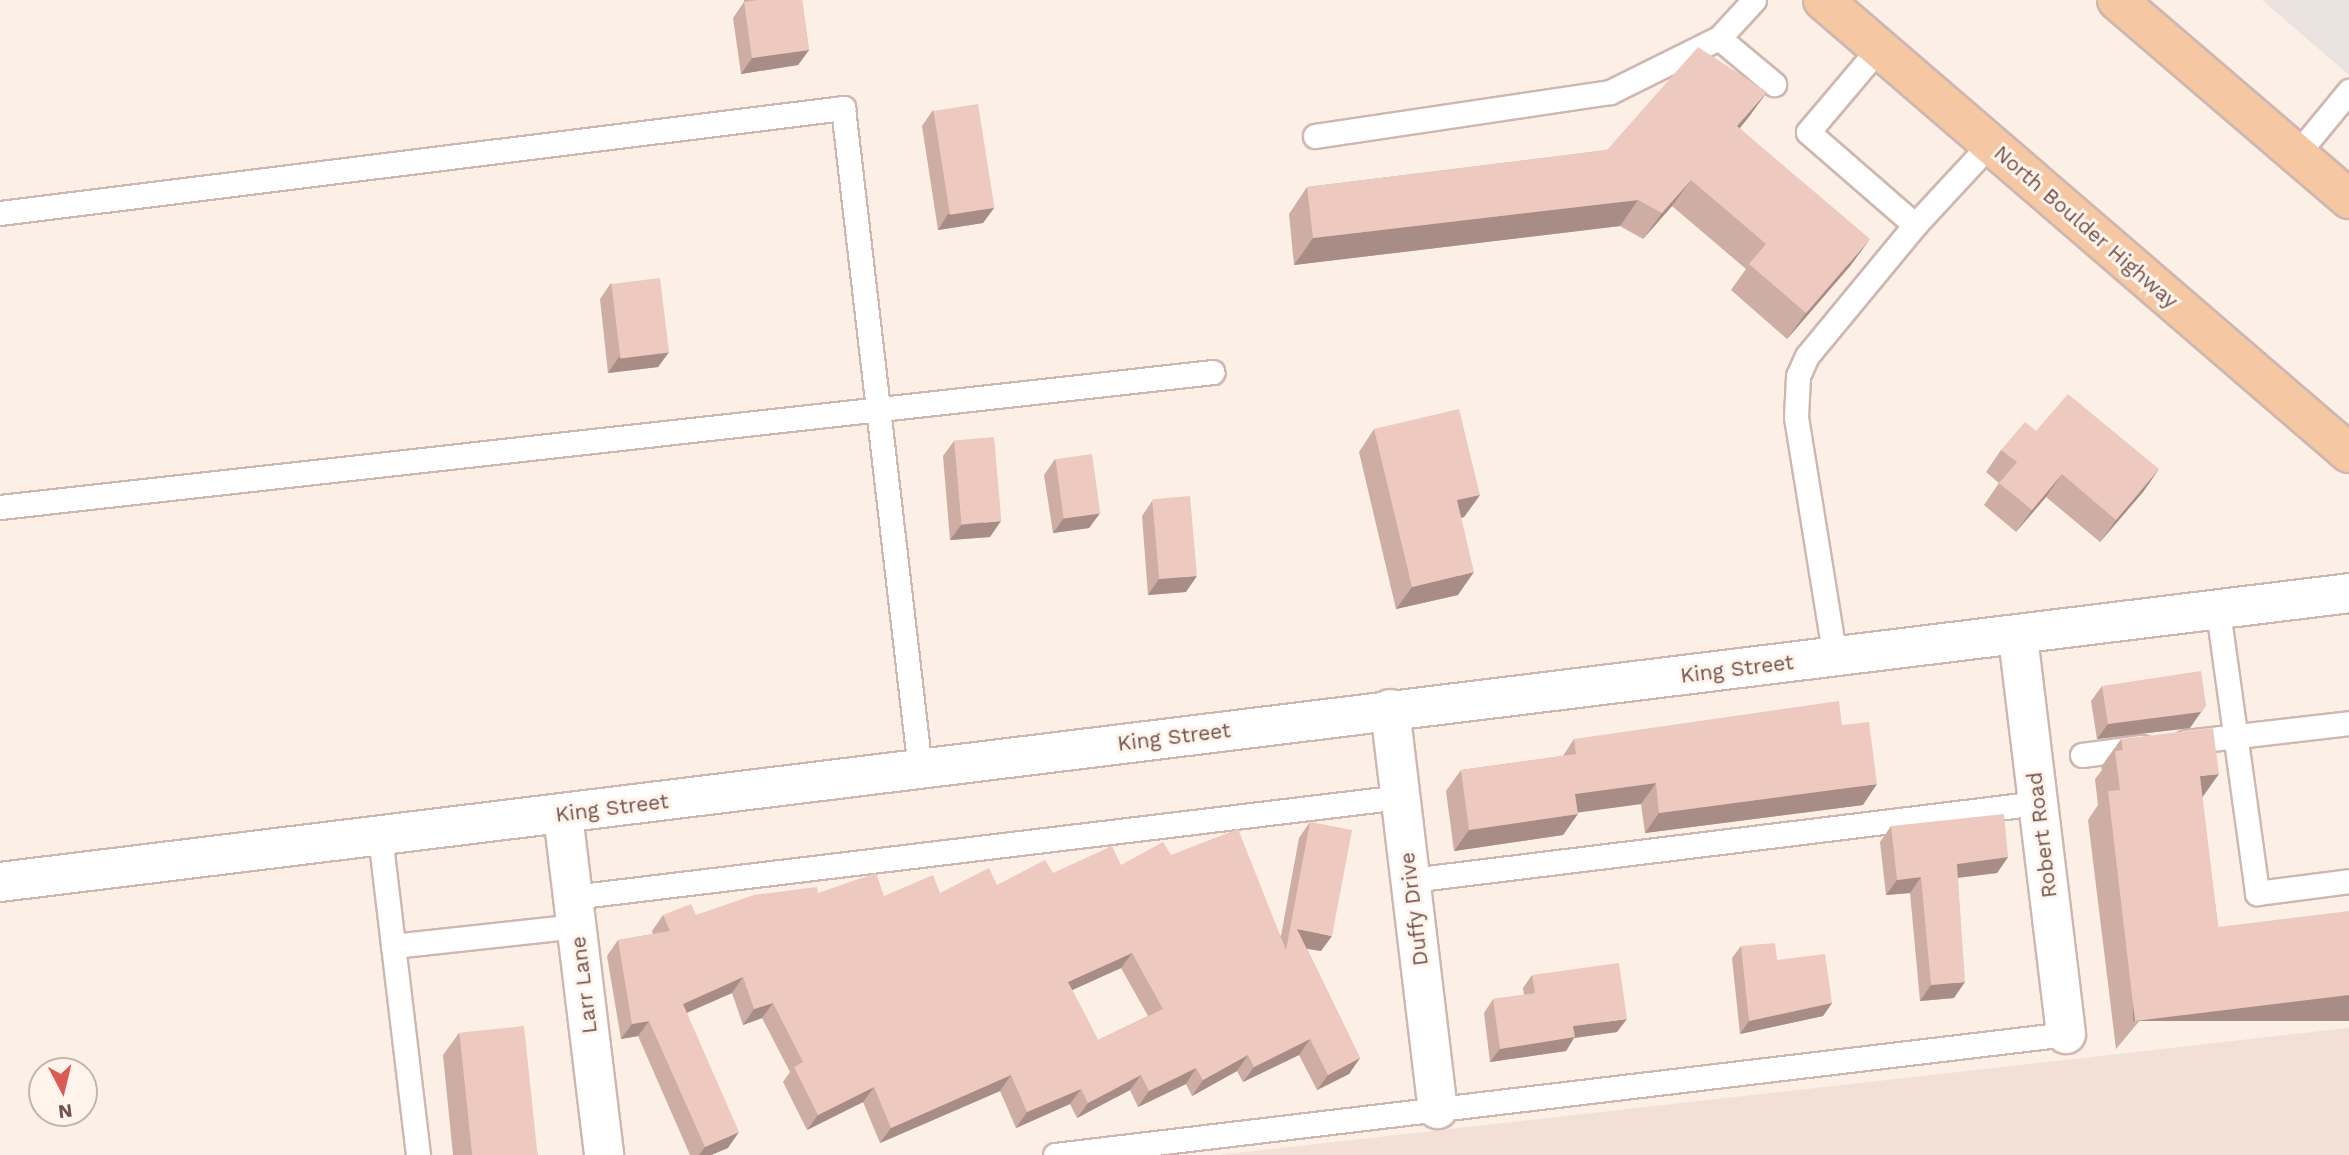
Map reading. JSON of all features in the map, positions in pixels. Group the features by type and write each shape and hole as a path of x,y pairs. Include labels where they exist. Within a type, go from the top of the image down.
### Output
{"main road":[{"name":"North Boulder Highway","path":"1823,0 2349,453"},
{"path":"2117,0 2349,198"}],"street":[{"name":"King Street","path":"0,882 563,815 1390,709 2018,637 2349,593"},
{"name":"Robert Road","path":"2018,637 2066,1034"},
{"name":"Duffy Drive","path":"1390,709 1438,1109"},
{"name":"Larr Lane","path":"563,815 604,1155"}],"lane":[{"path":"1315,136 1611,92 1719,38 1754,0"},
{"path":"1719,38 1774,84"},
{"path":"1879,48 1808,132 1915,225"},
{"path":"2297,154 2349,91"},
{"path":"0,213 843,108 920,769"},
{"path":"1835,658 1796,417 1798,376 1807,356 1915,225 1990,145"},
{"path":"0,507 877,405 1213,372"},
{"path":"2218,611 2257,893 2349,881"},
{"path":"2082,755 2349,723"},
{"path":"393,946 575,912 1400,797"},
{"path":"1410,880 2038,803"},
{"path":"380,836 418,1155"},
{"path":"1055,1155 2066,1034"}],"shaded area":[{"path":"2262,0 2349,0 2349,75"},
{"path":"2349,1028 2349,1155 1219,1155"}],"building":[{"path":"802,0 809,50 752,58 744,2"},
{"path":"1698,47 1767,92 1737,126 1870,239 1806,313 1749,264 1766,244 1691,180 1662,213 1638,200 1313,238 1307,187 1607,150"},
{"path":"978,104 994,208 950,215 934,111"},
{"path":"660,278 669,352 621,358 611,284"},
{"path":"2068,394 2159,469 2116,520 2062,474 2032,510 1999,483 2017,462 2001,450 2025,422 2036,431"},
{"path":"1459,409 1480,495 1457,500 1474,572 1412,587 1374,429"},
{"path":"994,437 1001,521 961,524 954,440"},
{"path":"1092,454 1100,513 1064,519 1055,459"},
{"path":"1190,496 1197,576 1159,579 1152,499"},
{"path":"2201,671 2206,705 2201,712 2108,724 2102,686"},
{"path":"1839,701 1842,725 1869,722 1877,784 1659,813 1656,783 1575,794 1578,814 1469,830 1461,770 1576,754 1574,739"},
{"path":"2213,728 2219,774 2200,776 2218,927 2349,911 2349,995 2135,1021 2108,791 2120,790 2115,751 2123,750 2121,739"},
{"path":"2004,814 2008,857 1957,864 1965,982 1931,985 1921,877 1897,880 1891,826"},
{"path":"1310,822 1352,830 1332,936 1297,929 1360,1058 1328,1075 1310,1039 1254,1067 1248,1055 1203,1080 1196,1068 1149,1091 1141,1075 1088,1103 1081,1089 1027,1112 1011,1075 891,1128 874,1087 818,1115 794,1067 803,1062 773,1003 754,1009 743,977 683,1004 739,1132 705,1147 649,1021 632,1024 618,940 670,931 663,915 691,904 696,915 754,895 817,887 818,893 876,873 884,896 933,875 940,893 989,868 997,885 1045,860 1053,873 1112,846 1121,865 1163,842 1171,855 1238,829 1286,950","holes":["1132,953 1163,1009 1098,1040 1068,982"]},
{"path":"1775,943 1777,960 1825,954 1832,1003 1749,1021 1741,946"},
{"path":"1619,963 1627,1019 1573,1026 1575,1037 1500,1049 1493,999 1535,993 1532,975"},
{"path":"524,1026 538,1155 472,1155 459,1033"}]}
